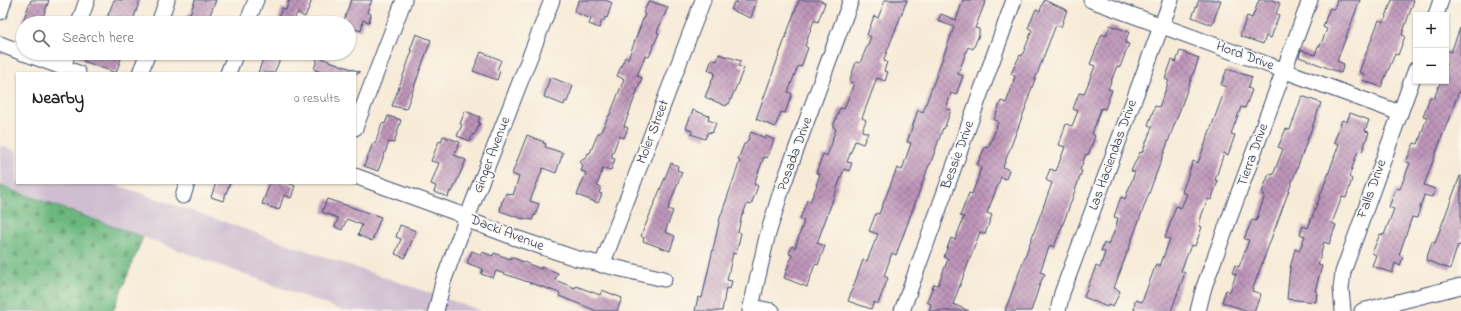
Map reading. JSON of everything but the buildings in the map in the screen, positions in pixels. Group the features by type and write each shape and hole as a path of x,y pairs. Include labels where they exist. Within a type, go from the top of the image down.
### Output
{"street":[{"path":"0,12 4,0"},
{"path":"81,16 87,0"},
{"path":"161,16 167,0"},
{"path":"250,16 256,0"},
{"path":"356,125 404,0"},
{"name":"Ginger Avenue","path":"436,311 443,282 552,0"},
{"name":"Moler Street","path":"602,265 704,0"},
{"name":"Posada Drive","path":"751,309 767,237 782,188 851,0"},
{"name":"Bessie Drive","path":"902,311 1014,0"},
{"name":"Hord Drive","path":"1091,0 1400,113"},
{"name":"Las Haciendas Drive","path":"1058,311 1062,293 1171,0"},
{"name":"Tierra Drive","path":"1198,311 1204,287 1310,0"},
{"path":"1437,12 1441,0"},
{"path":"0,44 16,50"},
{"path":"43,60 76,72"},
{"path":"63,67 66,60"},
{"path":"140,72 145,60"},
{"path":"228,72 233,60"},
{"name":"Falls Drive","path":"1343,311 1341,289 1343,272 1413,77"},
{"name":"Dacki Avenue","path":"356,176 457,213 476,223 516,238 575,258 664,279"},
{"path":"1362,311 1461,286"},
{"path":"751,309 772,311"}],"shaded area":[{"path":"0,145 16,151 16,184 114,184 482,311 344,311 0,186"}],"green space":[{"path":"0,186 143,237 113,311 0,311"}]}
